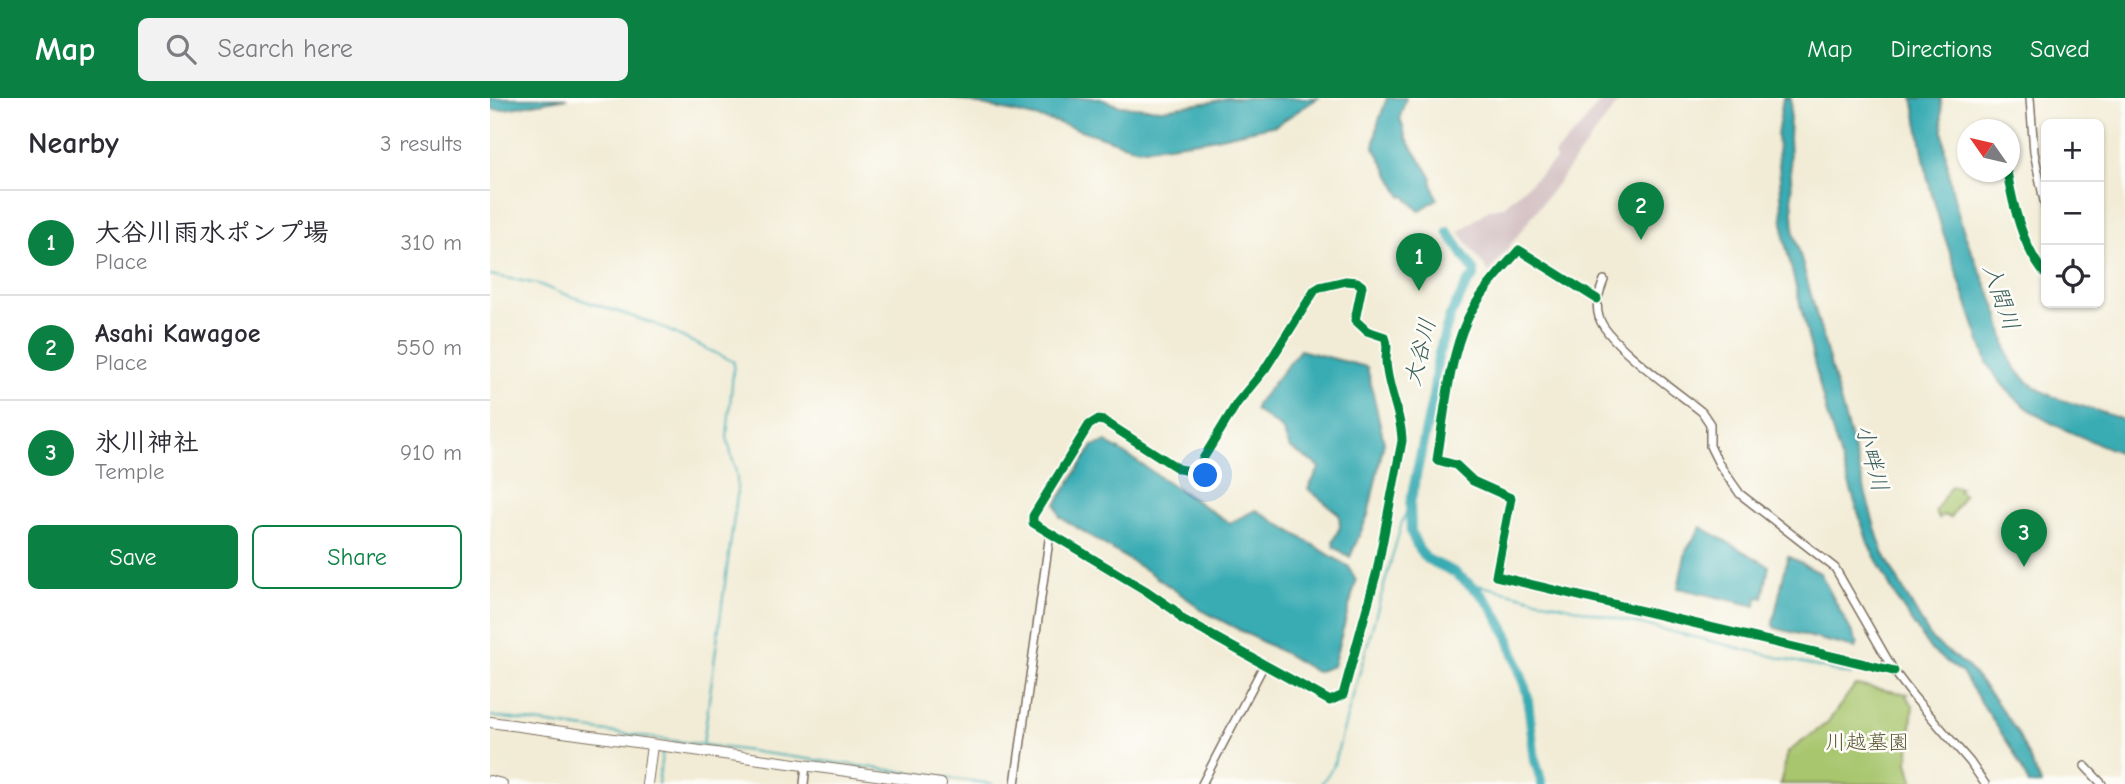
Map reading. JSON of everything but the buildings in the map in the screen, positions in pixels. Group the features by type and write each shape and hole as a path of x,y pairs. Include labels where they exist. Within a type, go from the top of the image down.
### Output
{"street":[{"path":"2030,98 2034,152 2041,186"},
{"path":"1597,299 1519,250 1486,289 1467,319 1459,340 1437,460 1457,465 1473,481 1511,498 1496,576 1895,671"},
{"path":"1604,280 1597,299 1599,318 1611,337 1702,412 1710,424 1710,446 1740,494 1835,568 1895,671 1985,784"},
{"path":"1346,281 1360,283 1362,289 1355,320 1367,331 1385,337 1388,345 1388,374 1402,428 1401,453 1377,571 1343,695 1330,701 1265,663 1182,619 1174,610 1145,590 1033,523 1033,516 1089,425 1097,420 1104,421 1179,469 1194,470 1237,403 1265,369 1315,290 1346,281"},
{"path":"1015,784 1049,533"},
{"path":"1202,784 1265,663"},
{"path":"490,722 941,784"},
{"path":"647,784 652,745"},
{"path":"804,784 806,765"},
{"path":"2085,766 2102,784"},
{"path":"490,781 502,784"}],"shaded area":[{"path":"1603,98 1622,98 1489,273 1459,232 1489,209 1503,207 1556,160 1554,154 1578,130"}],"green space":[{"path":"1950,487 1960,488 1958,491 1964,495 1950,518 1944,515 1939,519 1935,512"},
{"name":"川越墓園","path":"1855,685 1908,694 1906,696 1913,705 1908,762 1914,784 1780,784 1788,752 1827,723"}],"water":[{"path":"490,98 567,98 500,110 490,109"},
{"path":"952,98 1099,98 1120,106 1162,109 1227,98 1318,98 1276,125 1206,140 1138,149 1056,122"},
{"path":"1387,98 1406,98 1400,117 1406,138 1432,178 1437,199 1419,211 1405,196 1402,197 1374,147 1378,123"},
{"path":"1783,98 1791,98 1789,138 1794,233 1883,552 1932,640 1968,667 2017,732 2041,784 2029,784 2013,751 1962,673 1931,650 1896,598 1868,543 1827,415 1784,238 1777,135"},
{"path":"1913,98 1941,98 1947,164 1958,213 2000,319 2009,358 2021,375 2041,391 2125,421 2125,455 2065,430 2030,410 2014,397 1987,362 1928,180"},
{"path":"1300,350 1367,367 1384,442 1368,515 1350,557 1334,547 1333,541 1340,527 1339,514 1308,489 1320,467 1290,448 1282,429 1255,410 1256,405"},
{"path":"1106,442 1230,523 1256,510 1349,567 1356,581 1333,666 1316,672 1199,609 1147,571 1060,517 1056,504 1093,446"},
{"path":"1701,527 1769,566 1763,598 1757,597 1756,606 1678,588 1686,551"},
{"path":"1788,556 1820,573 1858,644 1855,648 1775,628 1773,623"}],"waterway":[{"name":"大谷川","path":"1448,232 1474,271 1474,276 1450,316 1438,356 1433,396 1410,504 1411,532 1419,550 1427,559 1454,572 1479,592 1492,607 1508,636 1527,693 1535,760 1542,784"},
{"path":"490,275 538,284 555,291"},
{"path":"558,292 655,324 734,362 727,437 737,477 737,495 703,744"},
{"path":"1321,784 1333,767 1402,522 1410,504"},
{"path":"1470,583 1851,675"},
{"path":"490,716 993,784"},
{"path":"658,784 663,748"}],"cycle path":[{"path":"2009,182 2025,240 2041,268"},
{"path":"1597,299 1519,250 1478,301 1461,335 1448,389 1437,460 1456,465 1473,481 1511,498 1496,576 1894,671"},
{"path":"1346,281 1357,282 1362,286 1355,320 1367,331 1385,337 1387,369 1402,441 1377,571 1343,695 1330,701 1182,619 1174,610 1145,590 1033,523 1033,516 1089,425 1097,420 1104,421 1179,469 1190,471 1198,467 1237,403 1265,369 1315,290 1346,281"}],"place":[{"name":"Asahi Kawagoe","path":"1641,240"},
{"name":"大谷川雨水ポンプ場","path":"1419,291"},
{"name":"氷川神社","path":"2024,567"}],"water label":[{"name":"入間川","path":"2001,297"},
{"name":"小畔川","path":"1872,458"}]}
